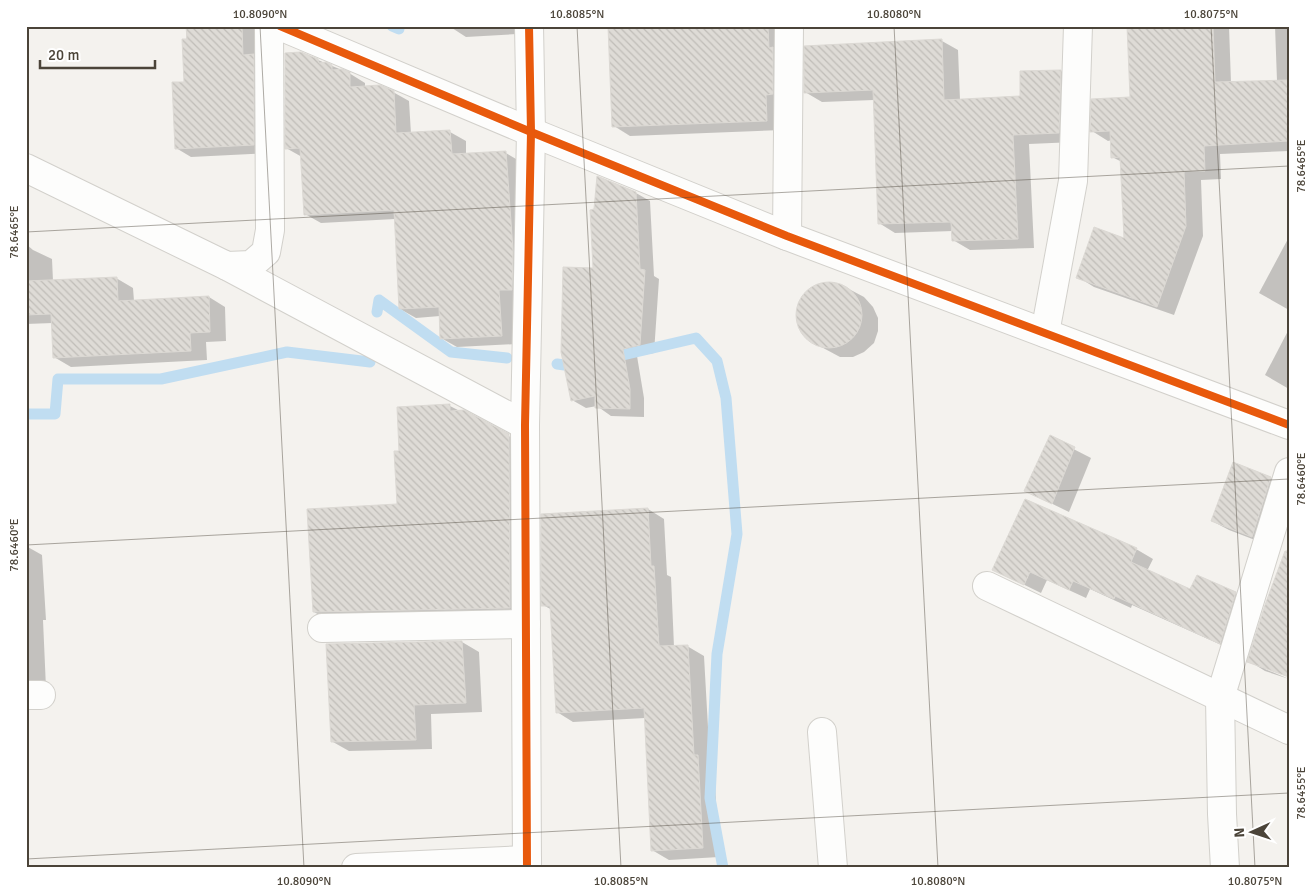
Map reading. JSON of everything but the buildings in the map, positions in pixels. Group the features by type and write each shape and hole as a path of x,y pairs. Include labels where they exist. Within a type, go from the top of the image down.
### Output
{"street":[{"path":"227,266 251,265 266,252 270,230 269,26"},
{"path":"280,26 531,132 787,236 1289,424"},
{"path":"356,868 527,864 525,425 531,132 529,26"},
{"path":"787,236 789,26"},
{"path":"1045,333 1072,181 1078,26"},
{"path":"26,168 227,266 525,425"},
{"path":"1226,868 1222,814 1220,698 1289,472"},
{"path":"987,586 1289,730"},
{"path":"322,628 526,624"},
{"path":"822,732 833,868"}],"waterway":[{"path":"392,26 399,29"},
{"path":"377,312 379,300 451,352 507,358"},
{"path":"610,358 696,338 717,361 726,398 737,534 717,654 710,798 723,868"},
{"path":"26,414 55,414 58,379 161,379 287,352 370,362"},
{"path":"557,364 578,365"}],"cycle path":[{"path":"280,26 531,132 787,236 1289,425"},
{"path":"527,868 525,425 531,132 529,26"}]}
